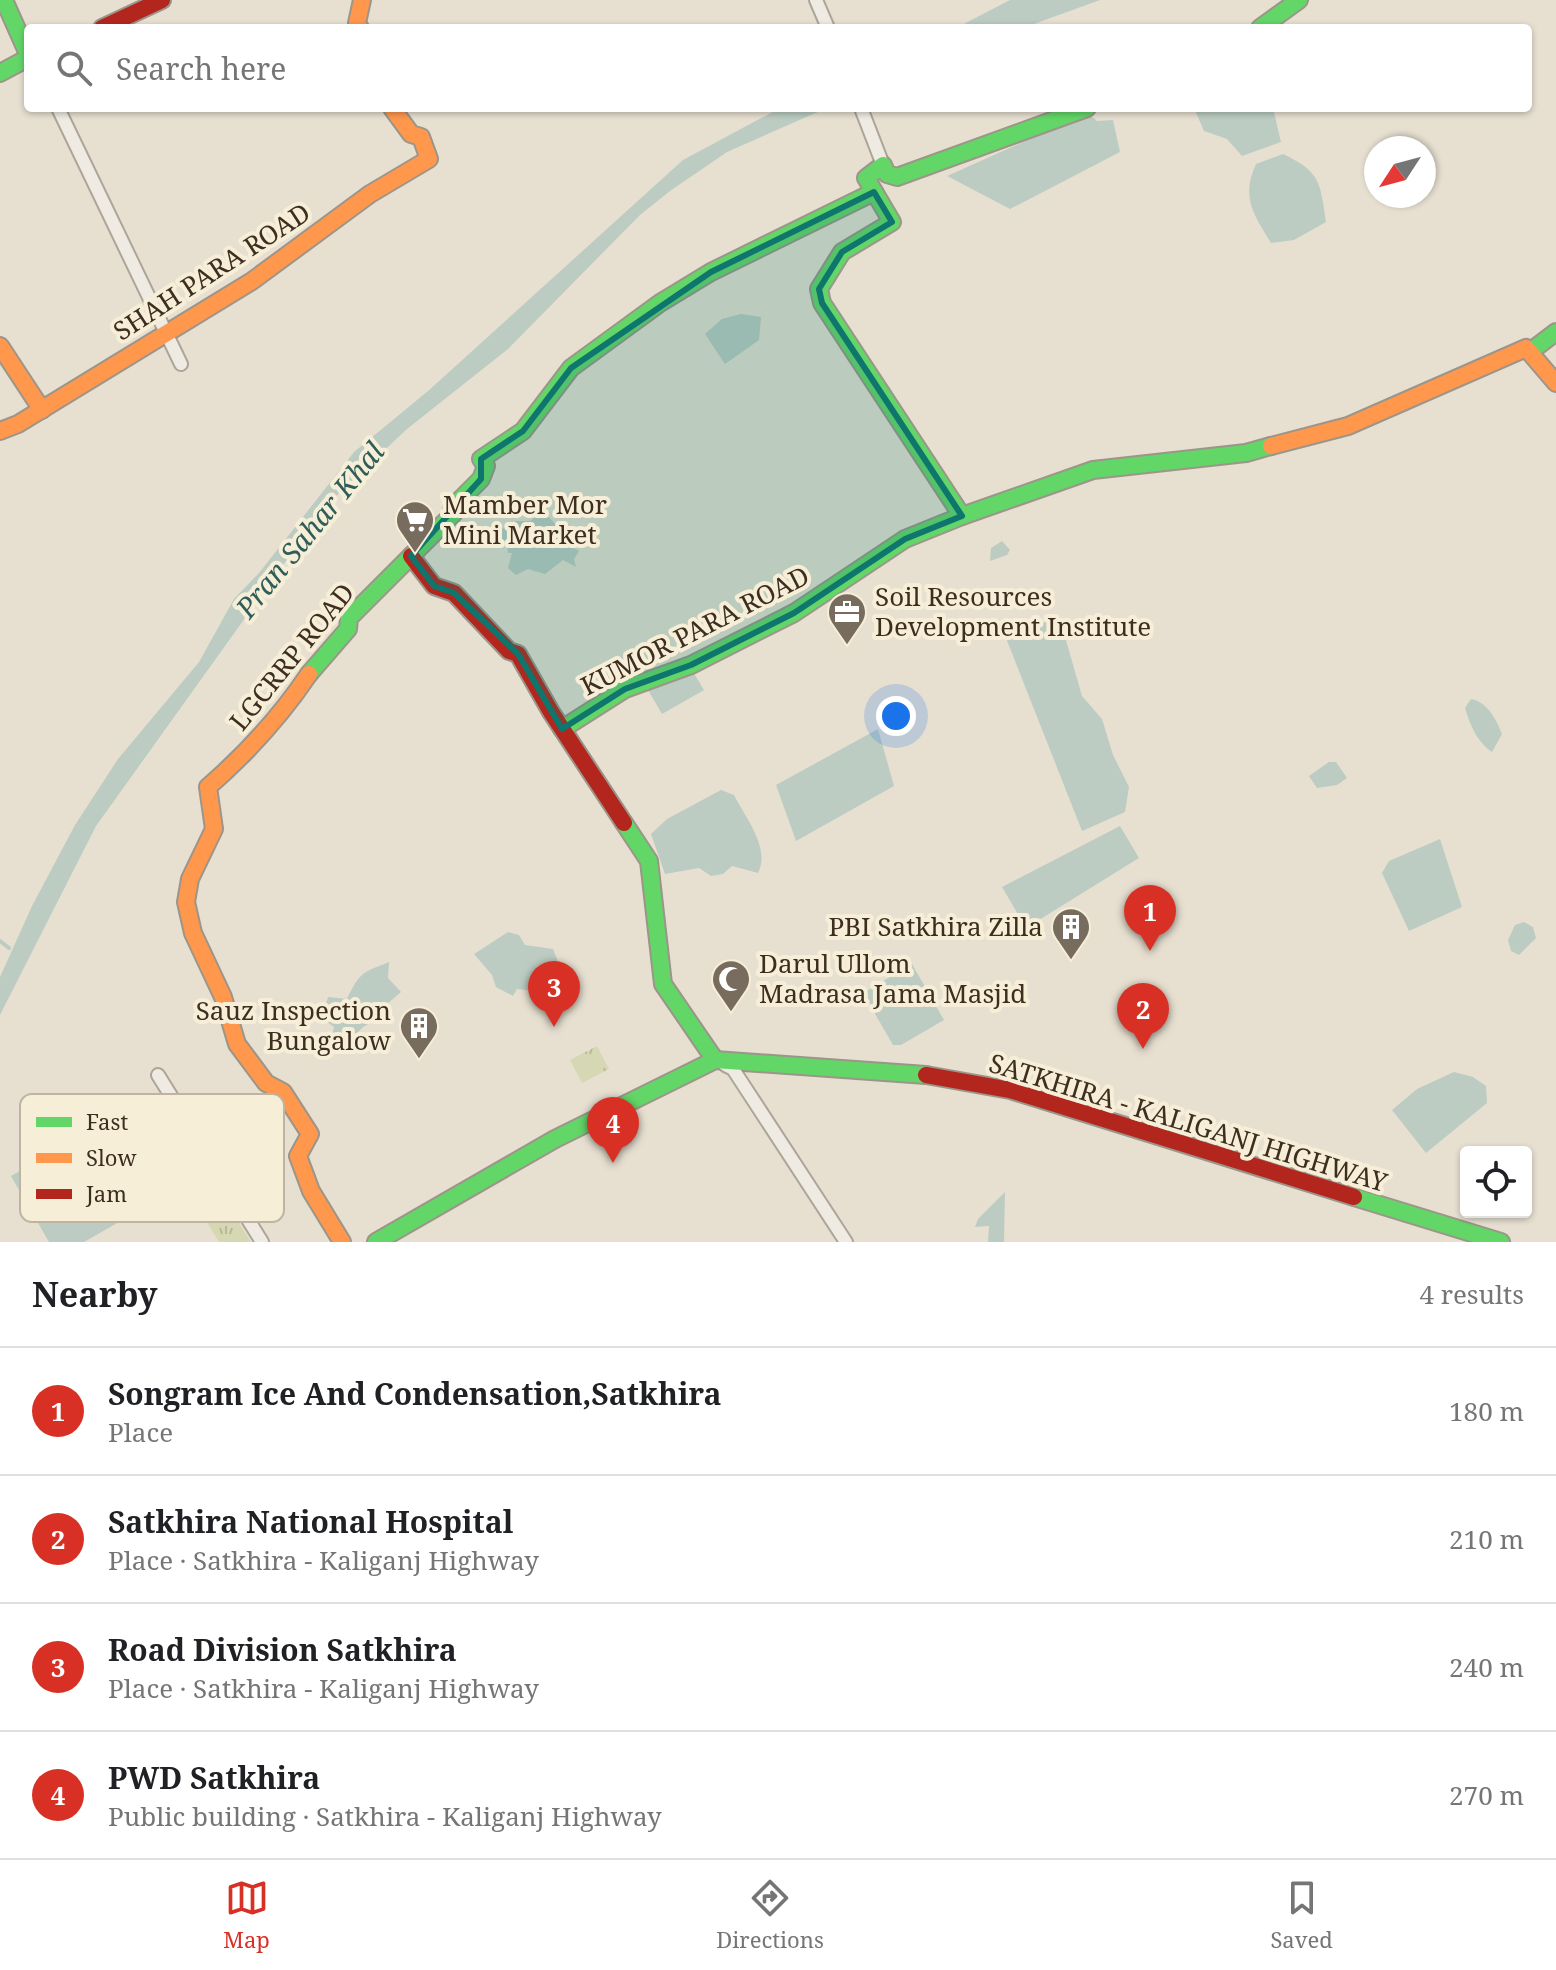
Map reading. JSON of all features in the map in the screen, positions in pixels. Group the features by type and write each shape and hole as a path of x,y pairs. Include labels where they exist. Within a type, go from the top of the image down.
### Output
{"main road":[{"path":"4,0 24,47"},
{"path":"111,24 162,0"},
{"path":"358,24 362,0"},
{"path":"1266,24 1299,0"},
{"path":"0,73 24,58"},
{"name":"SHAH PARA ROAD","path":"0,431 42,410 166,331 252,281 370,194 431,157 421,137 411,134 395,112"},
{"path":"962,516 822,303 819,289 842,252 892,222 866,178 883,165 887,174 897,177 1076,112"},
{"name":"LGCRRP ROAD","path":"342,1242 311,1191 298,1156 310,1134 306,1125 283,1092 266,1083 237,1044 223,997 193,933 186,902 190,879 214,829 208,787 246,754 308,680 318,661 348,629 349,618 454,513 452,508 481,479 486,466 481,459 523,431 571,368 660,303 711,272 874,192"},
{"path":"1556,332 1531,351 1556,383"},
{"path":"0,346 42,410"},
{"name":"KUMOR PARA ROAD","path":"562,729 625,689 691,665 794,613 905,539 962,516 1093,470 1246,453 1348,426 1508,354 1526,348 1531,351"},
{"name":"KUMOR PARA ROAD","path":"411,556 434,586 454,593 509,651 518,654 562,729 649,861 663,984 715,1060"},
{"name":"SATKHIRA - KALIGANJ HIGHWAY","path":"376,1242 555,1139 715,1060 906,1071 1010,1090 1501,1242"}],"street":[{"path":"816,0 826,24"},
{"path":"60,112 181,364"},
{"path":"863,112 883,165"},
{"path":"715,1060 733,1069 846,1242"},
{"path":"158,1075 170,1094"},
{"path":"250,1222 262,1242"}],"highlighted area":[{"path":"874,192 892,222 842,252 819,289 822,303 962,516 905,539 794,613 691,665 625,689 562,729 518,654 454,593 434,586 411,556 481,479 481,459 523,431 571,368 711,272"}],"green space":[{"path":"597,1046 609,1069 582,1083 570,1060"},
{"path":"207,1222 238,1222 251,1242 219,1242"}],"shaded area":[{"path":"1010,0 1100,0 1034,24 964,24"},
{"path":"773,112 818,112 727,152 670,191 640,215 508,349 407,429 339,493 296,547 96,826 0,1015 0,977 32,906 75,825 118,759 199,662 234,599 259,573 354,452 428,391 683,160"},
{"path":"1196,112 1274,112 1281,142 1242,156 1227,139 1204,131"},
{"path":"1088,113 1097,121 1113,120 1120,152 1010,209 947,176"},
{"path":"1283,154 1312,173 1320,188 1326,222 1294,240 1271,243 1254,214 1249,186 1256,164"},
{"path":"741,314 761,317 759,340 725,364 705,334 722,319"},
{"path":"543,511 561,530 562,541 579,551 574,559 576,567 563,560 545,574 528,569 516,575 508,568 512,553 508,553 507,545 497,532 516,521 530,521"},
{"path":"1002,541 1010,550 1007,555 990,561 991,548"},
{"path":"1059,616 1082,696 1102,719 1113,755 1129,787 1125,812 1082,831 1006,638"},
{"path":"689,665 704,690 662,714 648,690"},
{"path":"1471,699 1487,708 1502,734 1492,752 1478,738 1469,721 1465,708"},
{"path":"878,729 894,786 796,841 776,785"},
{"path":"1329,762 1336,762 1347,778 1337,785 1317,788 1309,776"},
{"path":"721,790 734,795 755,833 761,853 758,873 732,866 723,874 711,876 699,868 665,874 651,834 667,819"},
{"path":"1120,826 1139,858 1026,928 1002,887"},
{"path":"1440,839 1462,907 1409,931 1382,873 1389,861"},
{"path":"1524,922 1533,927 1536,938 1519,955 1511,951 1508,940 1515,925"},
{"path":"508,932 519,935 525,945 553,949 559,964 556,980 542,992 517,989 513,996 496,987 492,975 474,954"},
{"path":"389,962 388,978 401,992 386,1005 391,1011 363,1027 339,1052 332,1035 334,1027 322,1018 328,997 347,999 364,974"},
{"path":"912,964 944,1020 901,1045 893,1045 863,993"},
{"path":"1454,1072 1473,1077 1486,1086 1487,1103 1426,1153 1392,1110 1417,1089"},
{"path":"20,1171 20,1192 11,1176"},
{"path":"1005,1192 1004,1242 988,1242 989,1226 975,1227 978,1219"},
{"path":"37,1222 119,1222 84,1242 49,1242"}],"waterway":[{"path":"0,941 9,948"}],"traffic: fast":[{"path":"4,0 24,45"},
{"path":"1266,24 1299,0"},
{"path":"0,73 24,60"},
{"path":"962,516 822,303 819,289 842,252 892,222 866,178 883,165 887,174 897,177 1076,112"},
{"path":"309,674 348,629 349,618 454,513 452,508 481,479 486,466 481,459 523,431 571,368 660,303 711,272 874,192"},
{"path":"1531,351 1556,332"},
{"path":"562,729 625,689 691,665 794,613 905,539 962,516 1093,470 1246,453 1271,446"},
{"path":"624,823 649,861 663,984 715,1060"},
{"path":"376,1242 555,1139 715,1060 926,1075"},
{"path":"1354,1197 1501,1242"}],"traffic: slow":[{"path":"358,24 362,0"},
{"path":"0,431 18,424 252,281 370,194 429,159 421,137 411,134 395,112"},
{"path":"0,346 42,410"},
{"path":"1271,446 1348,426 1526,348 1556,383"},
{"path":"309,674 262,734 208,787 214,829 190,879 186,902 193,933 223,997 237,1044 266,1083 283,1092 310,1134 298,1156 311,1191 342,1242"}],"traffic: jam":[{"path":"111,24 162,0"},
{"path":"411,556 434,586 454,593 509,651 518,654 551,712 624,823"},
{"path":"926,1075 1010,1090 1354,1197"}],"place":[{"name":"Mamber Mor Mini Market","path":"415,554"},
{"name":"Soil Resources Development Institute","path":"847,646"},
{"name":"Songram Ice And Condensation,Satkhira","path":"1150,951"},
{"name":"PBI Satkhira Zilla","path":"1071,961"},
{"name":"Darul Ullom Madrasa Jama Masjid","path":"731,1013"},
{"name":"Road Division Satkhira","path":"554,1027"},
{"name":"Satkhira National Hospital","path":"1143,1049"},
{"name":"Sauz Inspection Bungalow","path":"419,1060"},
{"name":"PWD Satkhira","path":"613,1163"}],"water label":[{"name":"Pran Sahar Khal","path":"310,530"}]}
